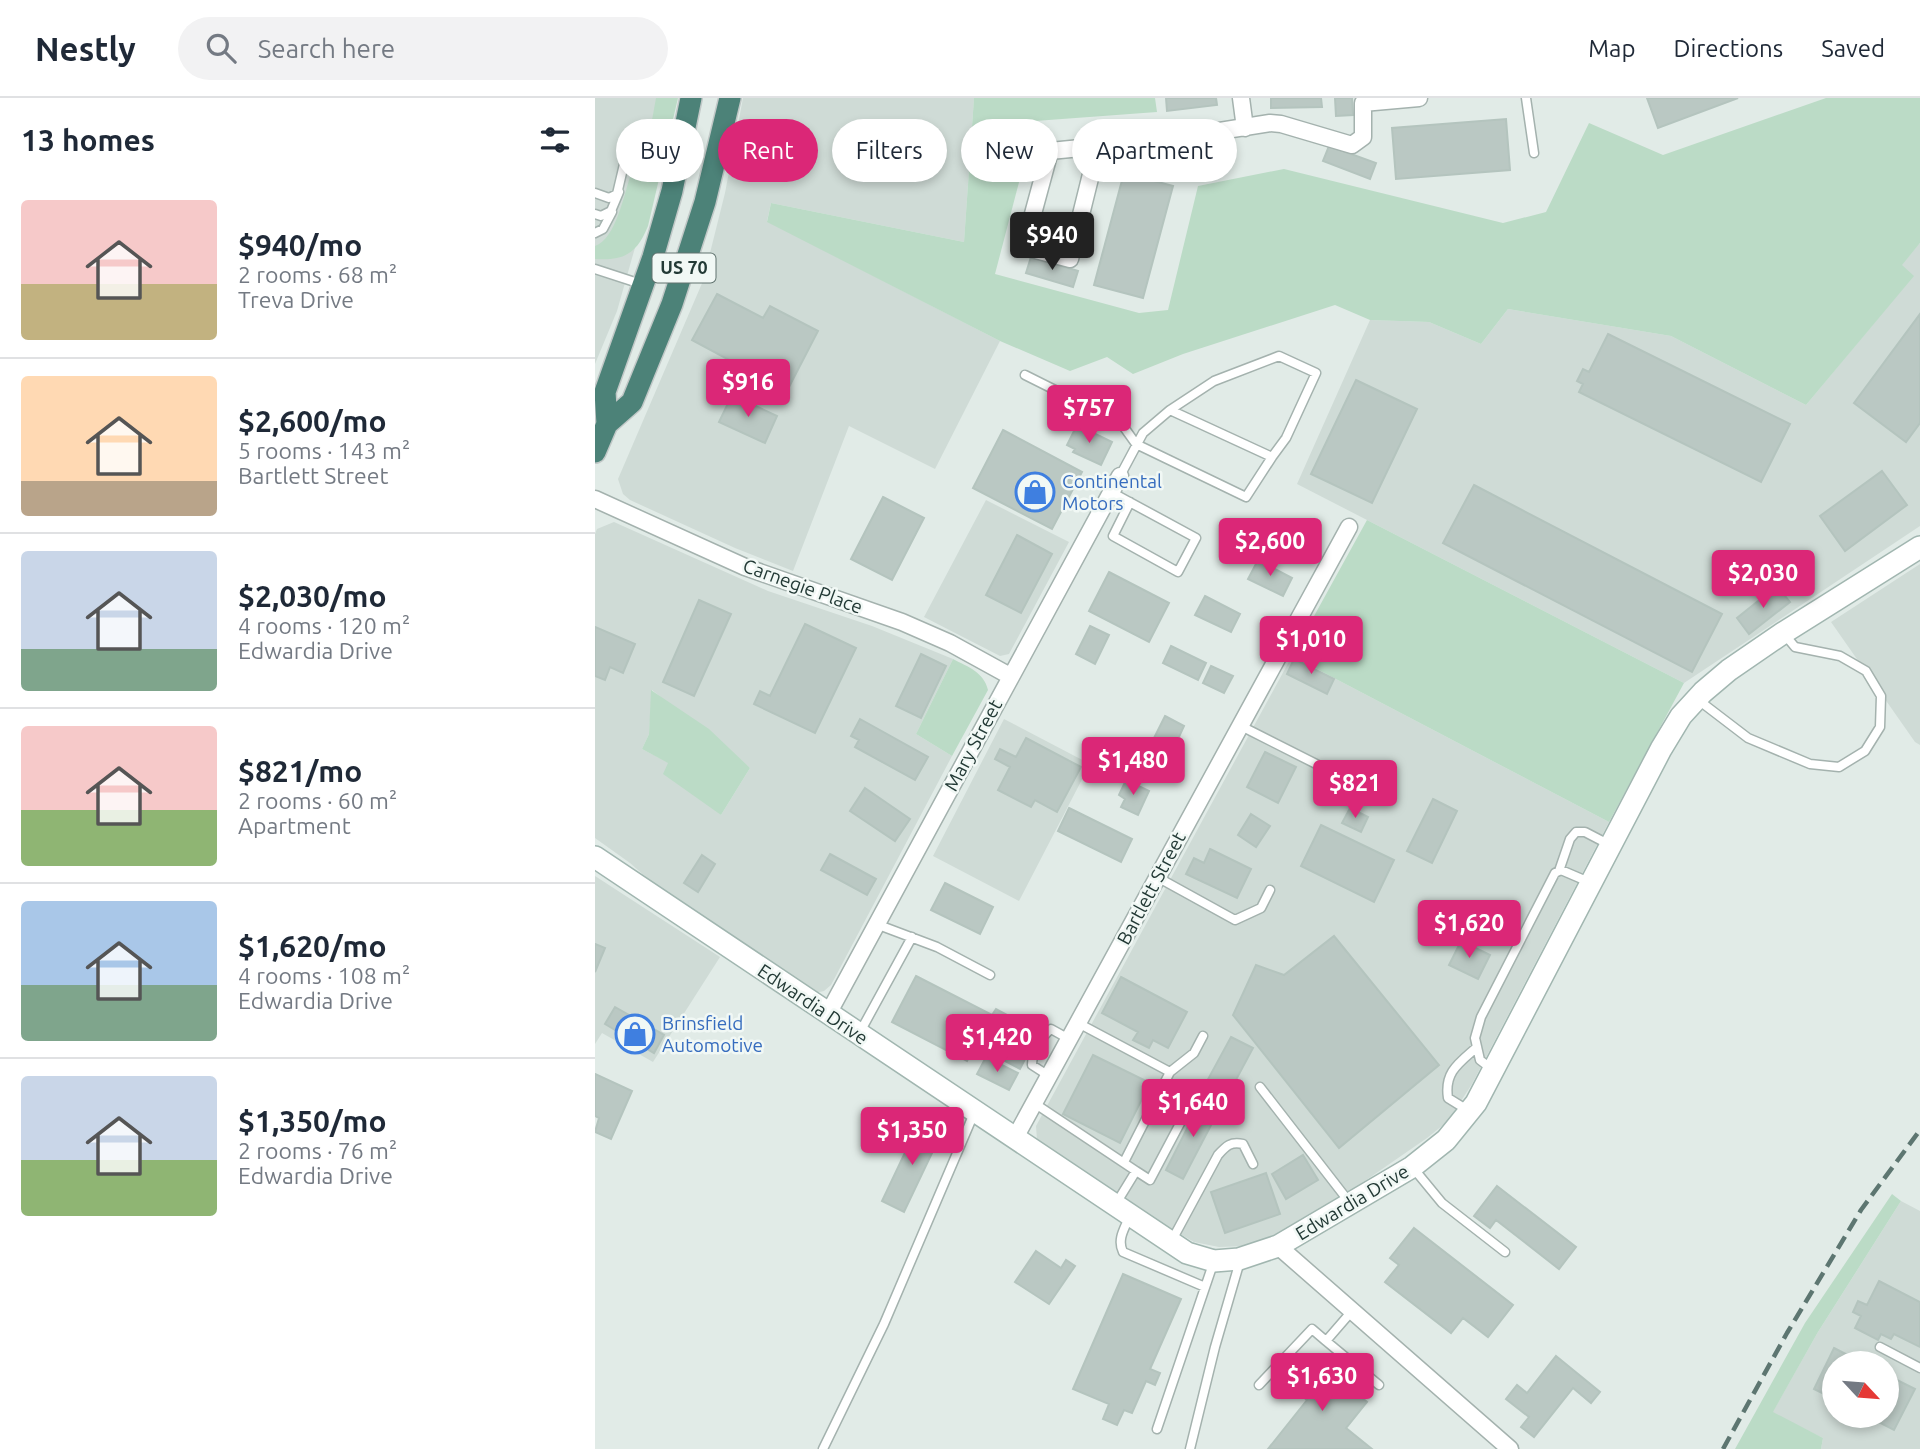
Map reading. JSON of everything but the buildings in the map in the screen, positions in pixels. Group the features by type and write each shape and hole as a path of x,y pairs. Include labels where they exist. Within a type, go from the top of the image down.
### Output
{"highway":[{"name":"US 70","path":"599,440 605,392 644,284 672,191 691,98"},
{"name":"US 70","path":"599,440 632,402 672,304 705,202 730,98"}],"main road":[{"name":"Edwardia Drive","path":"595,857 1187,1253 1214,1261 1241,1258 1278,1246 1412,1167 1446,1140 1469,1111 1493,1070 1610,845 1681,716 1729,670 1920,547"}],"street":[{"path":"1241,98 1245,128"},
{"path":"1237,129 1271,123 1282,124 1352,145 1363,137 1363,103 1419,98"},
{"path":"1098,146 1070,259 1024,247 1050,150 1098,146"},
{"name":"Mary Street","path":"828,1014 1120,476"},
{"name":"Carnegie Place","path":"595,499 745,567 902,622 950,643 1010,676"},
{"name":"Bartlett Street","path":"1015,1138 1349,527"},
{"path":"1278,1246 1510,1449"}],"lane":[{"path":"1527,98 1534,153"},
{"path":"595,233 607,224 621,182"},
{"path":"595,193 609,198 619,190"},
{"path":"595,214 607,215 614,208"},
{"path":"595,269 644,284"},
{"path":"1025,375 1121,423 1136,444 1246,496 1286,438 1316,373 1279,356 1214,381 1170,410 1143,433 1136,444 1120,476"},
{"path":"1170,410 1272,457"},
{"path":"1111,492 1130,502 1196,538 1178,572 1113,536 1130,502"},
{"path":"1697,699 1748,738 1810,764 1839,767 1865,751 1880,727 1881,696 1865,671 1839,656 1795,647 1783,633"},
{"path":"1239,725 1332,772"},
{"path":"1493,1070 1480,1060 1475,1038 1485,1009 1555,873 1559,871 1570,839 1576,832 1585,832 1610,845"},
{"path":"1559,871 1591,883"},
{"path":"1157,877 1235,920 1261,908 1270,890"},
{"path":"876,924 937,947 990,975"},
{"path":"859,1034 912,937"},
{"path":"1078,1023 1170,1072"},
{"path":"1049,1076 1032,1066 1032,1058 1038,1046 1051,1029 1069,1039"},
{"path":"1123,1162 1170,1072 1194,1053 1203,1035"},
{"path":"1469,1111 1448,1098 1446,1084 1456,1066 1477,1047"},
{"path":"1261,1087 1350,1203"},
{"path":"1034,1103 1150,1180 1185,1114"},
{"path":"823,1449 884,1324 975,1111"},
{"path":"1171,1242 1227,1145 1236,1142 1243,1144 1253,1164"},
{"path":"1412,1167 1442,1203 1505,1252"},
{"path":"1136,1171 1123,1210 1120,1246 1123,1252 1205,1287"},
{"path":"1190,1449 1231,1287 1241,1258"},
{"path":"1157,1429 1214,1261"},
{"path":"1326,1341 1352,1311"},
{"path":"1259,1385 1312,1329 1379,1385"},
{"path":"1880,1347 1920,1368"}],"shaded area":[{"path":"595,98 671,98 666,119 616,119 616,182 652,182 617,311 595,364"},
{"path":"743,98 974,98 973,119 961,119 961,182 968,182 964,242 771,203 767,221 1000,341 935,469 849,426 793,571 630,500 623,494 618,479 703,281 727,182 818,182 818,119 739,119"},
{"path":"1920,243 1920,526 1684,683 1297,484 1370,320 1429,322 1481,344 1508,309 1671,336 1806,405 1913,276 1901,265"},
{"path":"986,500 1069,542 1009,654 1000,656 924,617"},
{"path":"614,522 768,591 872,626 953,659 916,734 952,756 831,985 824,991 815,993 672,900 630,863 595,838 597,529","holes":["652,690 750,768 721,815 669,763 642,749 649,734"]},
{"path":"1920,564 1920,745 1915,742 1831,622"},
{"path":"1292,656 1609,822 1472,1084 1448,1121 1359,1185 1276,1234 1246,1246 1219,1247 1194,1242 1158,1221 1037,1140 1036,1126"},
{"path":"1004,719 1090,764 1019,901 933,856"},
{"path":"595,876 720,957 653,1062 602,1033 595,1044"},
{"path":"1901,1201 1920,1211 1920,1449 1821,1449 1823,1438 1772,1413 1818,1332"}],"green space":[{"path":"656,98 678,98 673,119 652,119"},
{"path":"974,98 1155,98 1157,112 1058,119 973,119"},
{"path":"1826,98 1920,98 1920,243 1902,265 1914,276 1806,405 1671,336 1508,309 1481,344 1429,322 1370,320 1335,305 1183,354 1133,374 1107,357 1070,371 1000,341 767,222 771,203 964,242 968,182 1019,182 995,274 1139,313 1168,310 1198,186 1237,182 1237,178 1284,169 1503,223 1546,212 1589,123 1663,155"},
{"path":"629,182 658,182 648,226 639,243 622,257 595,259 595,246 609,235"},
{"path":"1367,520 1684,683 1609,822 1292,656"},
{"path":"953,659 979,674 988,690 952,756 916,734"},
{"path":"651,690 709,729 750,768 721,815 663,774 668,763 642,749 649,734"},
{"path":"1892,1194 1901,1201 1818,1332 1773,1412 1823,1438 1821,1449 1735,1449 1805,1323"}],"railway":[{"path":"1723,1449 1787,1333 1861,1210 1920,1130"}],"place":[{"name":"Continental Motors","path":"1035,492"},
{"name":"Brinsfield Automotive","path":"635,1034"}]}
